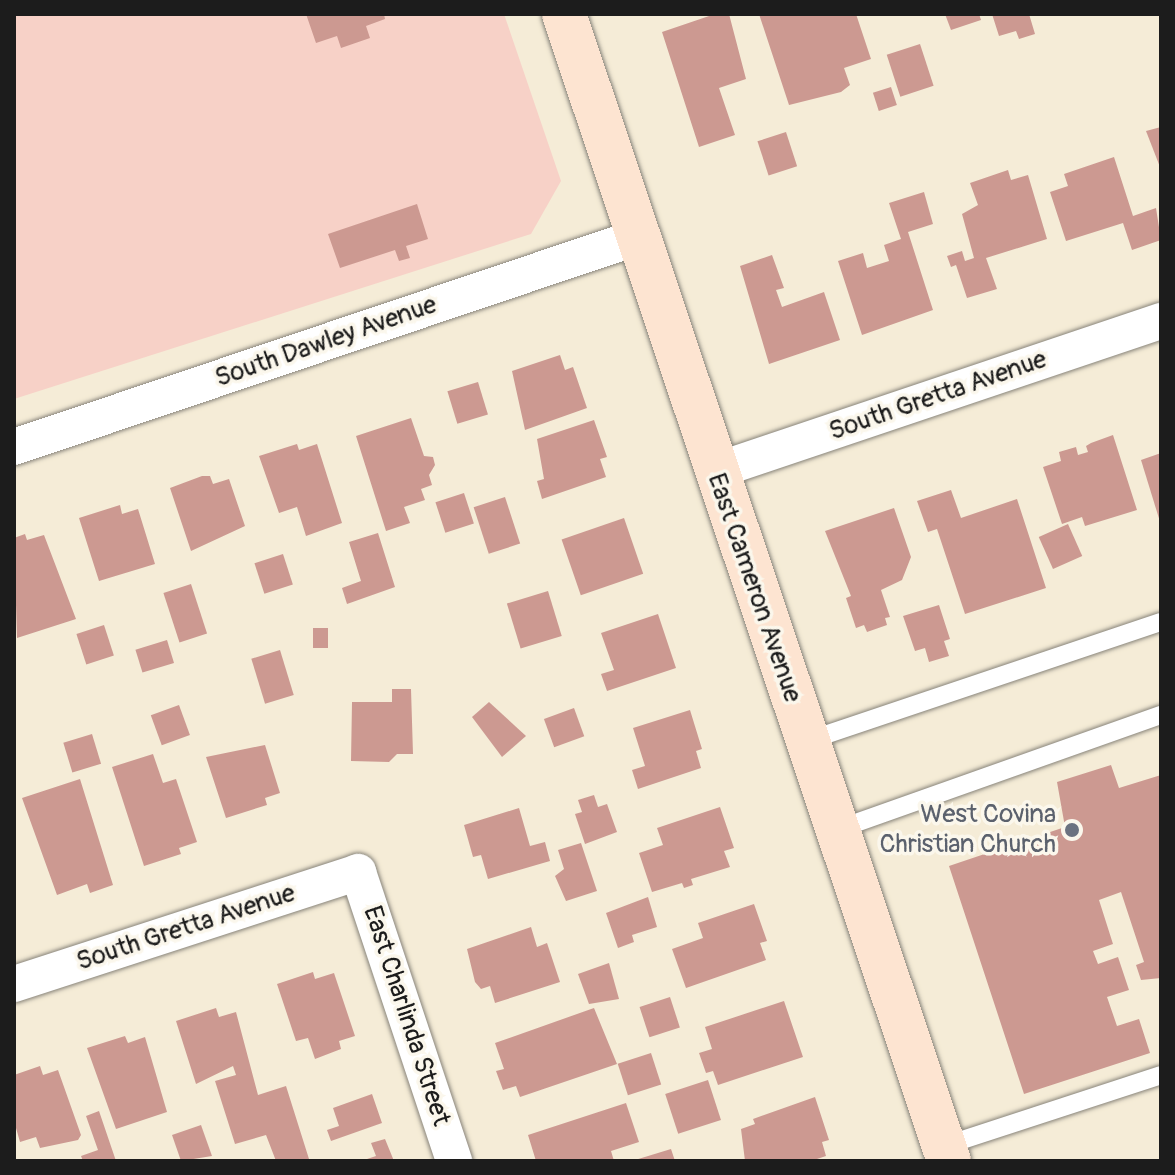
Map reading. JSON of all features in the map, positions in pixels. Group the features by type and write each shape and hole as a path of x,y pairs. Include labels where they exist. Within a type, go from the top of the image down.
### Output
{"main road":[{"name":"East Cameron Avenue","path":"564,14 946,1153"}],"street":[{"name":"South Dawley Avenue","path":"14,447 638,237"},
{"name":"South Gretta Avenue","path":"715,471 1161,321"},
{"name":"South Gretta Avenue","path":"14,984 358,872"},
{"name":"East Charlinda Street","path":"358,872 454,1161"}],"lane":[{"path":"806,741 1161,622"},
{"path":"836,830 1161,715"},
{"path":"946,1153 1161,1075"}],"shaded area":[{"path":"14,14 504,14 561,181 531,234 14,399"}],"building":[{"path":"306,14 384,14 385,19 366,26 370,38 341,48 337,36 316,43"},
{"path":"715,14 729,14 746,79 719,88 735,135 699,147 662,32"},
{"path":"759,14 856,14 871,59 844,68 850,85 841,92 789,105"},
{"path":"945,14 979,14 981,20 951,30"},
{"path":"992,14 1029,14 1035,34 1019,39 1016,31 999,36"},
{"path":"920,44 934,86 900,97 887,55"},
{"path":"891,87 897,105 879,111 873,93"},
{"path":"1161,127 1161,167 1160,167 1146,131"},
{"path":"786,132 797,166 769,176 757,141"},
{"path":"1114,157 1133,216 1156,208 1161,240 1132,250 1123,223 1066,241 1050,192 1068,186 1064,174"},
{"path":"1008,170 1011,180 1028,175 1047,239 986,258 997,289 967,298 956,265 951,267 947,256 962,251 965,261 974,258 962,214 978,205 970,183"},
{"path":"924,192 933,224 908,232 933,310 862,335 838,261 863,253 867,268 889,261 884,245 901,239 889,203"},
{"path":"417,204 428,239 406,246 410,258 399,261 395,250 340,268 328,234"},
{"path":"772,255 784,288 776,290 782,307 824,292 840,340 769,364 740,266"},
{"path":"560,355 565,370 573,367 587,408 525,430 512,371"},
{"path":"478,382 488,415 457,424 447,391"},
{"path":"411,418 424,456 433,457 435,465 429,475 432,485 421,489 425,500 404,507 410,523 386,531 356,436"},
{"path":"594,420 607,457 600,459 606,477 542,499 537,481 544,479 537,439"},
{"path":"1113,435 1137,510 1085,526 1082,517 1062,524 1043,467 1061,461 1059,452 1076,447 1078,455 1088,452 1086,446"},
{"path":"297,444 299,450 317,444 342,523 306,536 297,507 279,513 259,456"},
{"path":"1161,453 1161,525 1141,460"},
{"path":"210,476 213,484 229,479 245,526 191,551 170,488"},
{"path":"951,490 961,518 1017,499 1046,588 965,614 937,529 928,532 917,501"},
{"path":"464,493 474,523 445,533 435,502"},
{"path":"505,497 520,544 489,554 474,507"},
{"path":"120,505 122,514 138,509 155,564 99,581 79,518"},
{"path":"894,508 911,557 902,580 881,590 890,617 885,618 887,625 867,632 864,625 856,628 846,598 851,596 825,531"},
{"path":"624,518 643,574 581,595 562,539"},
{"path":"1068,524 1082,556 1053,569 1039,537"},
{"path":"378,533 395,587 347,604 342,588 361,581 349,542"},
{"path":"25,534 27,540 44,535 76,619 17,638 14,538"},
{"path":"283,554 293,584 264,594 254,563"},
{"path":"191,584 207,633 179,642 163,593"},
{"path":"548,591 562,636 521,649 507,604"},
{"path":"939,605 950,639 944,641 949,656 929,662 925,648 915,651 903,616"},
{"path":"658,614 676,668 607,691 601,674 614,670 601,633"},
{"path":"104,625 114,655 86,664 76,634"},
{"path":"313,628 328,628 328,648 313,648"},
{"path":"167,640 174,663 142,673 135,650"},
{"path":"280,650 294,695 265,704 251,659"},
{"path":"392,689 411,689 413,754 397,754 389,762 351,761 352,702 392,702"},
{"path":"489,702 526,736 502,757 472,717"},
{"path":"179,705 190,735 162,745 151,715"},
{"path":"574,708 584,736 554,747 544,719"},
{"path":"690,710 702,749 696,751 701,768 638,789 632,770 645,766 633,728"},
{"path":"92,734 101,764 72,772 63,743"},
{"path":"265,745 280,793 265,798 267,805 226,818 206,757"},
{"path":"153,754 163,783 176,779 197,842 179,848 181,854 144,866 112,767"},
{"path":"1111,765 1119,788 1161,775 1161,978 1141,980 1136,965 1144,962 1121,892 1099,900 1113,944 1093,951 1098,964 1118,957 1129,990 1107,997 1117,1026 1139,1019 1150,1053 1024,1094 949,866 1065,827 1057,782"},
{"path":"80,779 113,885 90,893 87,884 57,895 22,798"},
{"path":"594,795 598,807 607,804 617,832 585,844 575,814 582,812 578,800"},
{"path":"720,807 734,848 724,851 730,867 691,879 693,885 684,888 682,883 652,892 639,853 663,845 657,828"},
{"path":"519,808 530,846 545,842 550,861 488,879 481,855 473,857 464,825"},
{"path":"581,843 597,891 566,901 555,876 564,869 558,850"},
{"path":"648,897 657,927 632,935 634,942 618,948 606,913"},
{"path":"754,904 767,941 760,943 766,960 686,988 672,949 703,938 698,923"},
{"path":"531,927 537,947 547,943 560,982 495,1003 490,986 481,989 475,982 467,949"},
{"path":"609,963 619,999 589,1004 578,974"},
{"path":"313,972 315,979 334,973 355,1036 339,1041 341,1049 315,1059 308,1038 296,1041 277,984"},
{"path":"670,997 680,1027 649,1037 640,1007"},
{"path":"784,1001 803,1057 718,1085 713,1071 706,1073 699,1053 712,1049 705,1027"},
{"path":"216,1008 219,1017 236,1012 258,1095 286,1086 309,1159 276,1161 266,1135 235,1144 215,1081 236,1075 233,1066 196,1084 176,1021"},
{"path":"594,1008 617,1064 520,1097 516,1086 503,1090 496,1071 504,1069 495,1043"},
{"path":"125,1036 128,1043 145,1037 167,1112 116,1129 87,1048"},
{"path":"651,1053 661,1084 628,1095 618,1064"},
{"path":"40,1066 43,1075 58,1070 81,1135 78,1140 40,1148 36,1137 20,1142 14,1121 14,1075"},
{"path":"708,1080 721,1120 678,1134 665,1094"},
{"path":"372,1094 382,1123 331,1141 327,1130 339,1126 333,1108"},
{"path":"815,1097 829,1140 822,1142 826,1156 811,1161 745,1161 741,1129 755,1124 753,1119"},
{"path":"626,1103 639,1142 611,1151 614,1161 536,1161 528,1135"},
{"path":"99,1111 116,1161 83,1161 81,1156 98,1150 86,1116"},
{"path":"201,1125 212,1156 181,1161 172,1135"},
{"path":"385,1139 394,1161 361,1161 376,1156 371,1143"},
{"path":"671,1149 675,1161 635,1160"}],"place":[{"name":"West Covina Christian Church","path":"1072,830"}]}
